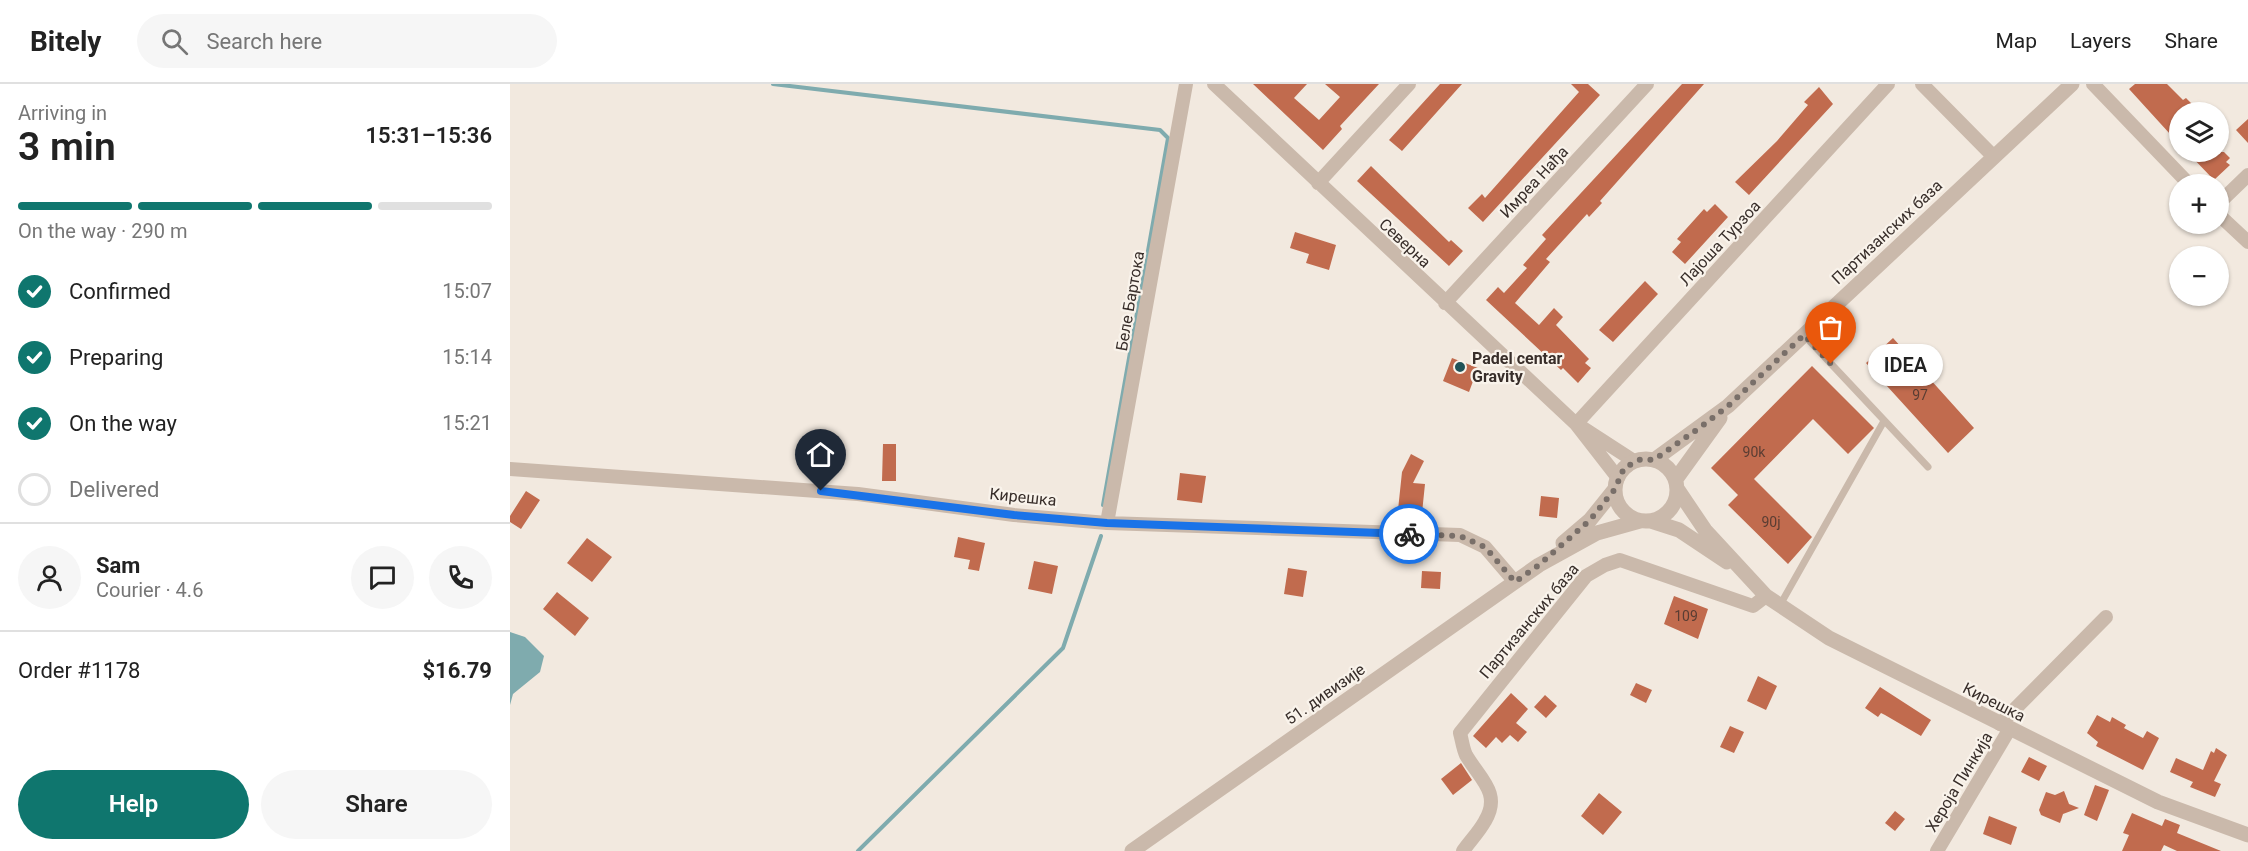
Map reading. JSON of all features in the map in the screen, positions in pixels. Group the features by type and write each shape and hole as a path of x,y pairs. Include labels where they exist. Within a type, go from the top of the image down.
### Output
{"street":[{"name":"Беле Бартока","path":"1107,523 1186,84"},
{"name":"Северна","path":"1214,84 1445,303 1576,423 1634,461"},
{"path":"1318,183 1409,84"},
{"name":"Имреа Нађа","path":"1445,303 1647,84"},
{"name":"Лајоша Турзоа","path":"1576,423 1888,84"},
{"path":"1922,84 1993,156"},
{"name":"Партизанских база","path":"1654,460 1728,406 2072,84"},
{"path":"2093,84 2179,174"},
{"path":"2229,193 2248,175"},
{"path":"2229,224 2248,242"},
{"name":"Партизанских база","path":"1677,485 1728,406"},
{"name":"Северна","path":"1576,423 1616,483"},
{"path":"1654,460 1665,465 1677,485 1670,511 1646,521 1622,510 1616,483 1624,468 1634,461 1654,460"},
{"name":"Кирешка","path":"510,469 858,494 1014,515 1107,523 1460,536 1485,547 1515,582"},
{"name":"51. дивизије","path":"1132,851 1539,565 1590,520 1616,483"},
{"name":"Кирешка","path":"1677,485 1692,513 1742,571 1767,596 1828,638 2157,802 2248,834"},
{"name":"Кирешка","path":"1646,521 1678,530 1742,571"},
{"name":"51. дивизије","path":"1539,565 1597,533 1646,521"},
{"name":"Партизанских база","path":"1463,851 1486,820 1491,807 1491,793 1485,780 1466,754 1460,733 1587,576 1605,565 1620,560 1753,606 1767,596"},
{"name":"Хероја Пинкија","path":"1937,851 2004,727 2106,617"}],"lane":[{"path":"1804,335 1928,467"},
{"path":"1780,605 1884,421"}],"water":[{"path":"510,632 525,637 544,656 540,672 513,694 510,705"}],"building":[{"path":"1253,84 1307,84 1294,98 1319,120 1340,97 1325,84 1379,84 1340,126 1342,129 1323,150"},
{"path":"1440,84 1462,84 1402,151 1389,140"},
{"path":"1571,84 1588,84 1600,95 1483,222 1468,208 1482,194 1485,198 1579,92"},
{"path":"1682,84 1704,84 1600,201 1602,203 1589,217 1587,214 1546,259 1550,262 1515,303 1539,325 1554,308 1563,317 1556,325 1589,359 1585,363 1591,368 1578,383 1486,300 1498,287 1504,293 1527,268 1523,265 1546,239 1542,235"},
{"path":"2135,84 2167,84 2183,100 2186,98 2190,102 2169,102 2169,133 2129,89"},
{"path":"1819,87 1833,104 1749,195 1735,182 1777,141 1808,105 1804,102"},
{"path":"2248,119 2248,143 2236,130"},
{"path":"2197,162 2226,162 2230,165 2220,174 2208,174"},
{"path":"1371,166 1449,242 1451,240 1463,251 1449,266 1357,181"},
{"path":"1715,204 1728,217 1685,264 1672,252 1681,242 1677,239 1704,209 1707,212"},
{"path":"1295,232 1336,245 1329,270 1306,263 1309,254 1290,248"},
{"path":"1645,281 1658,294 1613,342 1599,330"},
{"path":"1893,338 1974,428 1948,453 1866,363"},
{"path":"1452,358 1478,368 1469,392 1443,381"},
{"path":"1812,366 1874,428 1848,454 1813,419 1754,479 1812,537 1788,564 1728,505 1738,495 1711,468"},
{"path":"883,444 896,444 896,481 882,481"},
{"path":"1411,454 1424,461 1413,483 1425,484 1422,513 1398,510 1402,472"},
{"path":"1180,473 1206,476 1202,503 1177,500"},
{"path":"526,491 540,500 521,529 510,522 510,516"},
{"path":"1541,496 1559,498 1557,518 1539,516"},
{"path":"958,537 985,543 979,571 968,569 970,560 954,557"},
{"path":"587,538 612,557 592,582 567,563"},
{"path":"1034,561 1058,566 1052,594 1028,589"},
{"path":"1288,568 1307,571 1303,597 1284,594"},
{"path":"1422,571 1441,572 1440,589 1421,588"},
{"path":"557,592 589,618 575,636 543,609"},
{"path":"1674,596 1708,609 1698,639 1664,624"},
{"path":"1758,676 1777,686 1766,710 1747,701"},
{"path":"1636,683 1652,690 1646,703 1630,695"},
{"path":"1880,687 1931,720 1921,736 1881,713 1878,717 1865,708"},
{"path":"1511,693 1528,709 1516,723 1527,732 1518,742 1510,735 1502,743 1496,737 1486,748 1473,736"},
{"path":"1545,695 1557,706 1546,718 1534,707"},
{"path":"2097,715 2110,722 2112,717 2126,725 2124,728 2143,738 2147,731 2159,738 2143,770 2096,746 2098,742 2087,733"},
{"path":"1730,726 1744,732 1734,753 1720,747"},
{"path":"2216,748 2227,755 2214,781 2221,784 2215,797 2190,787 2193,782 2170,772 2176,758 2203,770 2211,751 2214,753"},
{"path":"2029,757 2047,766 2039,781 2021,772"},
{"path":"1461,763 1472,780 1453,795 1441,779"},
{"path":"2095,785 2109,790 2097,821 2084,815"},
{"path":"2064,791 2069,804 2079,808 2063,814 2060,823 2041,815 2039,810 2046,792 2055,795"},
{"path":"1599,793 1622,812 1603,835 1581,816"},
{"path":"1895,811 1905,819 1895,831 1885,823"},
{"path":"2132,813 2162,826 2165,819 2180,825 2177,833 2221,851 2177,851 2164,845 2161,851 2122,851 2129,835 2123,833"},
{"path":"1989,816 2017,827 2011,845 1983,834"}],"waterway":[{"path":"773,84 1160,130 1168,138 1103,505"},
{"path":"858,851 1063,648 1101,536"}],"way so far":[{"path":"1409,534 1460,536 1485,547 1515,582 1539,565 1590,520 1615,489 1620,472 1624,468 1641,459 1654,460 1702,426 1728,406 1804,335 1831,364"}],"place":[{"name":"IDEA","path":"1831,364"},
{"name":"Padel centar Gravity","path":"1460,367"}],"route":[{"path":"821,491 1014,515 1107,523 1409,534"}]}
